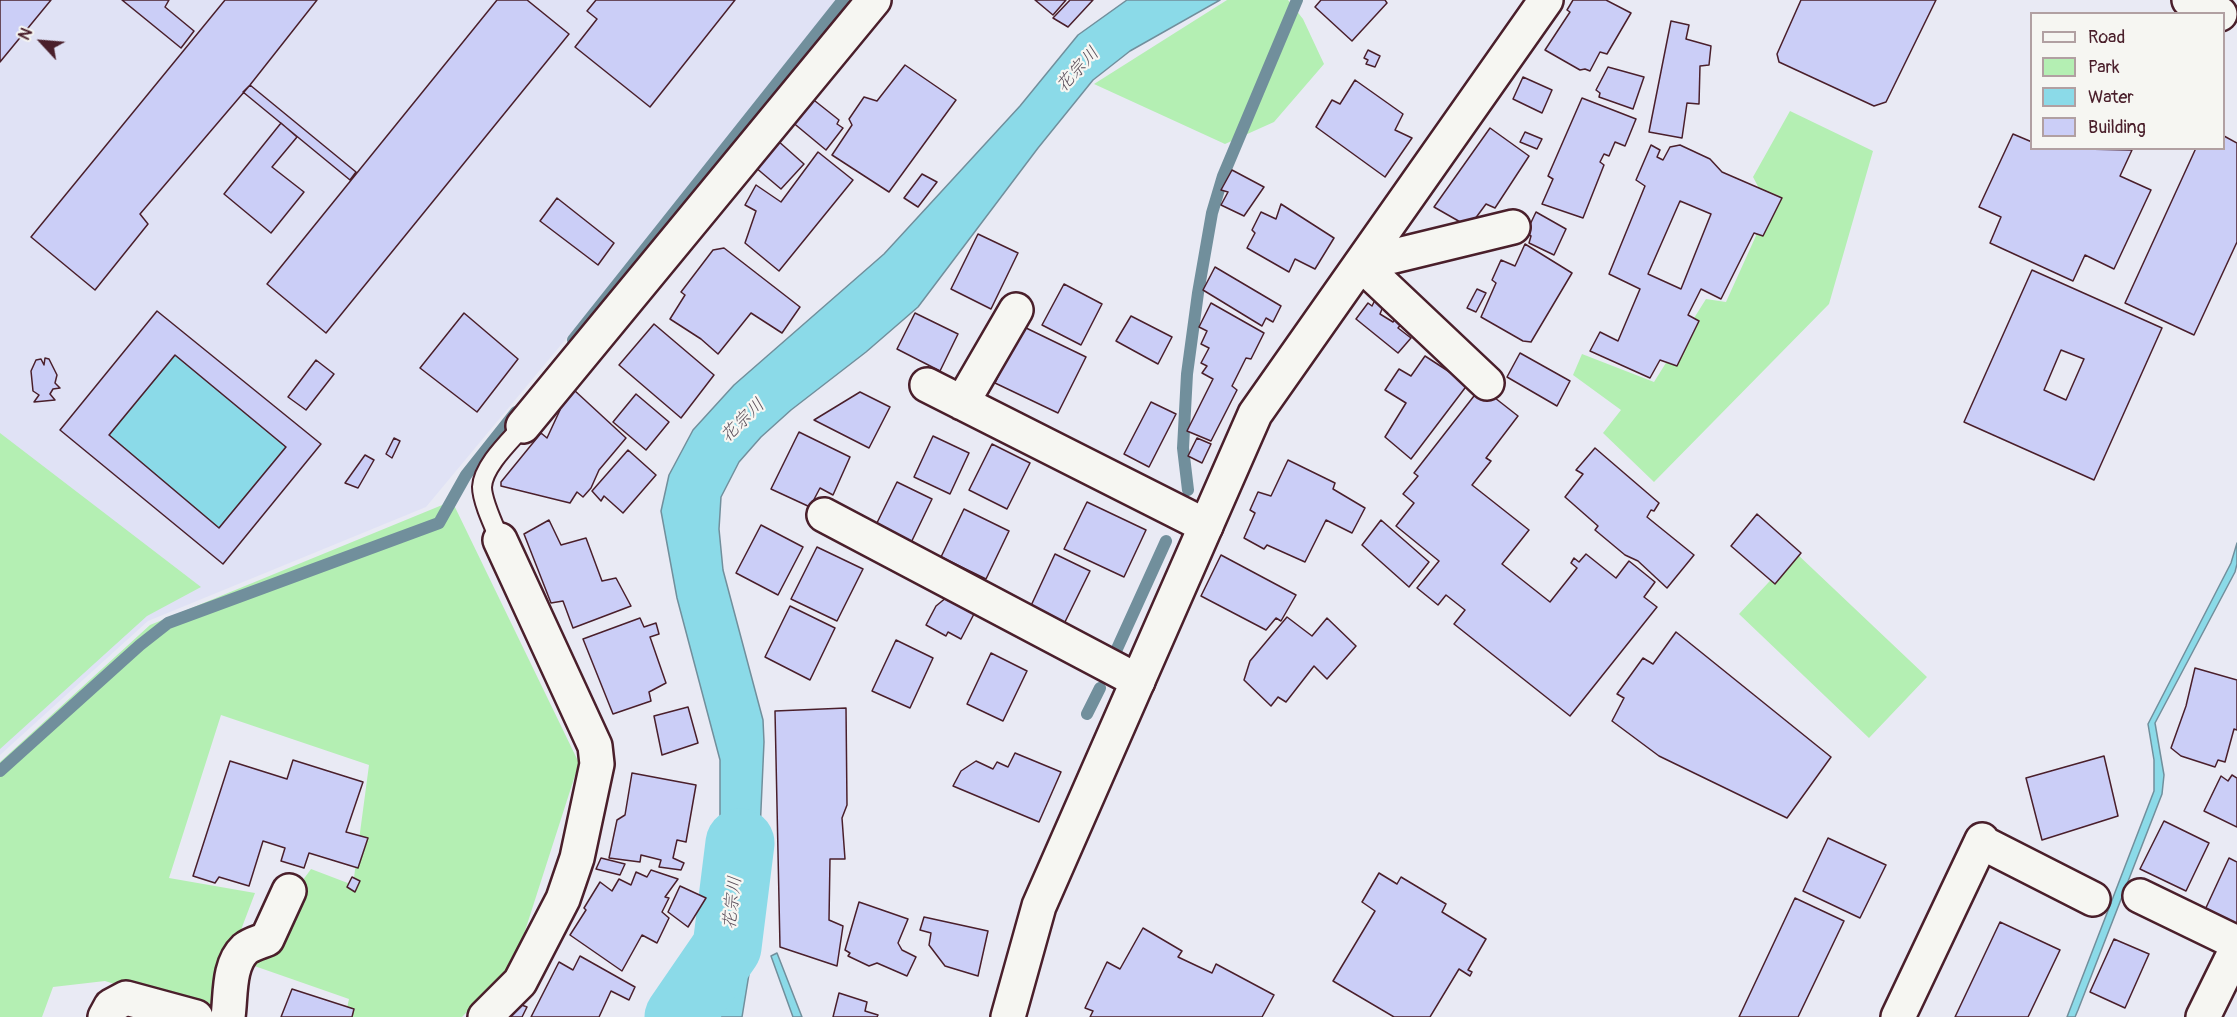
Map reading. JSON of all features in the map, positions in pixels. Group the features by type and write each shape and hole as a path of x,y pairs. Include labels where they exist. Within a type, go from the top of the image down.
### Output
{"main road":[{"path":"523,426 874,0"},
{"path":"1008,1017 1039,906 1255,414 1546,0"},
{"path":"2189,0 2217,12"},
{"path":"1360,264 1512,227"},
{"path":"1360,264 1487,383"},
{"path":"962,403 1016,310"},
{"path":"927,385 1206,526"},
{"path":"825,515 1138,681"},
{"path":"485,1017 520,982 563,899 577,858 597,764 595,746 500,540"},
{"path":"1898,1017 1981,841 2092,899"},
{"path":"228,1017 233,969 238,957 247,947 267,939 290,891"},
{"path":"2140,896 2237,943"},
{"path":"2203,1017 2237,948"},
{"path":"105,1017 111,1006 126,998 196,1017"}],"lane":[{"path":"500,540 482,488 486,471 523,426"}],"shaded area":[{"path":"0,0 848,0 426,507 148,621 0,755"}],"green space":[{"path":"1227,0 1288,0 1303,19 1324,64 1274,122 1225,144 1094,84"},
{"path":"1790,111 1873,151 1829,304 1654,482 1603,433 1621,410 1573,375 1582,354 1654,382 1706,299 1726,302 1769,207 1753,177"},
{"path":"0,433 201,587 147,616 0,749"},
{"path":"452,501 579,763 515,962 462,1017 345,1017 349,999 243,962 311,869 353,885 369,765 221,715 169,878 255,893 209,1014 105,981 53,987 42,1017 0,1017 0,762 150,625"},
{"path":"1796,553 1927,677 1869,738 1739,614"}],"water":[{"path":"1127,0 1220,0 1130,51 1093,80 1038,148 918,307 761,437 739,462 721,497 719,529 723,570 763,720 764,742 755,943 708,935 720,842 720,760 677,598 661,511 669,475 693,430 734,385 884,254 1020,106 1078,35"},
{"path":"175,355 286,447 219,528 109,435"},
{"path":"2237,543 2235,572 2155,723 2164,775 2162,794 2078,1010 2075,1017 2067,1017 2154,791 2154,760 2148,724 2231,563"},
{"path":"777,953 802,1017 793,1017 771,956"},
{"path":"701,955 750,968 742,1017 658,1017"}],"building":[{"path":"0,0 51,0 0,62"},
{"path":"122,0 169,0 165,7 194,31 181,48"},
{"path":"225,0 317,0 250,85 140,214 148,224 95,290 31,237"},
{"path":"497,0 527,0 569,34 326,333 267,284"},
{"path":"596,0 735,0 650,107 575,47 597,19 587,11"},
{"path":"1035,0 1066,0 1053,15"},
{"path":"1070,0 1093,0 1068,27 1053,18"},
{"path":"1321,0 1385,0 1387,3 1352,41 1315,7"},
{"path":"1573,0 1606,0 1631,13 1607,54 1600,52 1590,71 1580,70 1545,50 1570,12 1567,10"},
{"path":"1801,0 1936,0 1886,102 1874,106 1779,62 1777,54"},
{"path":"1671,21 1689,25 1686,39 1711,46 1709,65 1700,66 1699,104 1687,103 1682,138 1649,132"},
{"path":"1368,50 1380,56 1375,67 1366,64 1368,60 1364,58"},
{"path":"905,65 956,100 889,192 832,155 852,125 849,119 864,97 877,101"},
{"path":"1608,67 1644,77 1633,109 1599,97 1600,93 1596,90"},
{"path":"1523,77 1552,90 1542,113 1513,99"},
{"path":"1355,80 1403,114 1395,130 1412,138 1385,177 1316,127 1332,100 1340,104"},
{"path":"250,85 356,172 350,180 243,92"},
{"path":"810,97 839,120 837,124 843,128 826,150 791,121"},
{"path":"1582,98 1636,119 1625,146 1615,142 1609,156 1604,154 1600,162 1604,165 1583,218 1542,204 1553,179 1548,176"},
{"path":"281,123 297,137 272,167 304,192 271,233 224,194"},
{"path":"1490,128 1529,156 1495,208 1486,204 1469,227 1434,207"},
{"path":"1525,132 1542,139 1537,149 1520,142"},
{"path":"2013,134 2030,141 2030,150 2132,150 2120,176 2151,190 2114,269 2085,255 2073,281 1990,243 2001,217 1979,207"},
{"path":"2225,137 2237,143 2237,242 2194,335 2125,303 2195,150 2225,150"},
{"path":"777,140 804,164 781,189 755,167"},
{"path":"1651,145 1660,150 1657,157 1663,160 1670,147 1680,145 1710,159 1722,172 1782,198 1763,236 1754,233 1721,299 1701,289 1688,315 1699,321 1677,366 1660,360 1650,378 1590,351 1600,332 1618,341 1640,289 1609,274 1645,186 1636,180","holes":["1680,201 1711,214 1681,289 1648,274"]},
{"path":"818,152 853,180 779,271 745,243 756,211 745,205 756,185 781,202"},
{"path":"1232,170 1264,187 1244,216 1221,205 1228,192 1221,190"},
{"path":"922,174 937,182 918,207 904,198"},
{"path":"557,198 614,243 598,265 540,221"},
{"path":"1281,204 1334,238 1315,269 1295,259 1289,272 1247,248 1255,233 1252,230 1261,212 1276,219"},
{"path":"1536,212 1566,229 1554,255 1529,243 1531,236 1526,233"},
{"path":"978,234 1018,253 991,309 951,289"},
{"path":"1525,244 1572,273 1531,342 1523,341 1481,317 1496,283 1492,280 1501,260 1515,266"},
{"path":"724,248 800,307 782,333 751,313 718,354 701,339 670,319 685,295 681,292 713,250"},
{"path":"1215,267 1281,306 1273,322 1266,318 1262,326 1203,290"},
{"path":"2032,270 2162,328 2094,480 1964,422","holes":["2061,350 2084,359 2066,400 2044,390"]},
{"path":"1064,284 1102,304 1081,345 1042,325"},
{"path":"1477,289 1486,293 1476,312 1467,308"},
{"path":"1375,300 1384,304 1380,314 1393,322 1396,318 1402,323 1398,328 1411,338 1398,353 1356,319 1368,303 1372,306"},
{"path":"1211,303 1264,333 1251,359 1246,358 1232,386 1237,390 1211,441 1187,431 1213,379 1202,373 1207,366 1201,363 1209,348 1201,344 1207,331 1199,327"},
{"path":"157,311 321,444 223,564 60,430","holes":["175,355 286,447 219,528 109,435"]},
{"path":"464,313 518,359 477,412 420,368"},
{"path":"915,313 958,334 940,371 897,349"},
{"path":"1131,316 1172,337 1158,364 1116,341"},
{"path":"654,324 714,375 681,418 619,365"},
{"path":"1022,326 1086,357 1058,413 995,383"},
{"path":"1520,353 1570,381 1557,406 1507,377"},
{"path":"1425,356 1468,384 1411,459 1385,437 1406,403 1385,390 1399,369 1411,376"},
{"path":"45,358 49,359 57,375 55,383 60,388 53,389 50,394 55,400 34,402 39,395 33,391 31,371 36,360 41,359 44,365"},
{"path":"316,360 334,374 306,410 288,397"},
{"path":"1481,387 1518,416 1486,458 1491,461 1472,485 1529,530 1502,564 1550,602 1577,568 1571,563 1574,558 1579,562 1586,554 1616,578 1629,561 1655,582 1644,597 1657,607 1570,716 1454,624 1465,610 1446,595 1438,605 1417,588 1439,561 1396,526 1414,503 1403,494 1418,476 1414,473"},
{"path":"574,390 626,438 599,470 591,488 583,497 577,492 570,503 501,486 501,482 541,433 547,438 560,410 558,406"},
{"path":"860,392 890,407 869,448 814,420"},
{"path":"636,394 669,422 646,450 613,422"},
{"path":"1151,402 1176,414 1149,467 1124,454"},
{"path":"799,432 850,457 833,495 820,488 810,507 771,489"},
{"path":"933,436 969,453 950,494 914,477"},
{"path":"394,438 400,441 392,458 386,454"},
{"path":"1197,438 1211,444 1202,463 1188,456"},
{"path":"992,444 1030,463 1007,509 969,490"},
{"path":"1595,448 1659,503 1647,517 1694,555 1667,588 1638,561 1625,555 1595,530 1598,526 1565,497 1583,474 1576,470"},
{"path":"628,450 656,475 623,513 604,496 601,501 592,491"},
{"path":"365,455 374,460 358,488 345,483"},
{"path":"1288,460 1335,483 1333,489 1365,508 1352,533 1326,520 1305,562 1267,545 1264,549 1244,538 1255,513 1250,510 1258,492 1271,496"},
{"path":"897,482 932,499 908,549 873,531"},
{"path":"1087,502 1146,530 1124,577 1064,549"},
{"path":"964,509 1009,531 986,579 941,557"},
{"path":"1757,514 1801,553 1775,584 1731,546"},
{"path":"549,520 561,545 586,538 602,581 616,578 631,606 573,628 563,601 551,603 524,534"},
{"path":"1381,520 1429,562 1409,587 1362,545"},
{"path":"761,525 803,547 778,595 736,573"},
{"path":"817,547 863,569 837,621 791,599"},
{"path":"1055,554 1090,571 1063,626 1029,610"},
{"path":"1221,555 1296,595 1281,621 1276,618 1266,630 1201,596"},
{"path":"947,597 975,612 961,639 948,632 946,636 926,625 936,606"},
{"path":"790,606 835,628 810,680 765,657"},
{"path":"1287,617 1312,636 1327,618 1356,646 1327,679 1314,666 1286,702 1278,697 1271,706 1244,680 1250,661"},
{"path":"640,618 644,627 656,623 659,634 650,637 666,683 649,692 651,701 613,714 583,639"},
{"path":"1676,632 1831,757 1787,818 1659,756 1612,721 1624,698 1617,694 1643,658 1653,664"},
{"path":"896,640 933,658 910,708 872,691"},
{"path":"991,653 1027,671 1003,721 967,704"},
{"path":"2195,668 2237,680 2237,730 2234,729 2225,762 2218,760 2215,767 2181,756 2171,748 2186,706"},
{"path":"688,707 698,743 662,755 654,716"},
{"path":"846,708 847,805 842,818 845,859 830,859 829,920 843,926 837,966 780,947 775,711"},
{"path":"1015,753 1061,772 1039,822 953,786 961,771 976,761 993,769 997,762 1008,767"},
{"path":"2104,756 2118,816 2042,840 2026,778"},
{"path":"293,760 363,782 346,832 368,838 358,868 309,853 304,868 281,861 285,848 263,841 249,886 219,877 215,883 193,876 230,761 287,779"},
{"path":"632,773 696,785 686,842 677,840 673,858 684,863 681,870 659,867 661,860 641,855 640,862 609,858 617,820 625,815"},
{"path":"2232,775 2237,778 2237,827 2204,811 2221,776 2228,781"},
{"path":"2164,821 2209,843 2186,891 2140,869"},
{"path":"1828,838 1886,865 1860,918 1803,891"},
{"path":"601,858 625,864 620,875 596,869"},
{"path":"2229,858 2237,862 2237,927 2204,912"},
{"path":"651,870 678,879 665,897 669,898 662,912 669,918 657,943 642,935 622,971 570,935 600,882 612,891 619,879 631,885 636,872 647,877"},
{"path":"1379,873 1397,884 1401,877 1446,904 1442,912 1486,939 1468,970 1472,972 1470,976 1459,969 1430,1017 1394,1017 1333,981 1375,911 1362,902"},
{"path":"352,877 360,881 355,892 347,887"},
{"path":"680,886 706,898 688,927 668,912"},
{"path":"1795,898 1844,921 1798,1017 1739,1017"},
{"path":"859,902 908,919 898,943 902,950 916,957 907,976 877,963 869,966 848,956 850,953 845,950"},
{"path":"924,917 988,931 978,976 945,966 929,945 931,933 920,930"},
{"path":"2000,922 2060,950 2028,1017 1955,1017"},
{"path":"1143,928 1182,951 1178,957 1212,973 1216,964 1274,995 1262,1017 1090,1017 1093,1011 1085,1008 1107,962 1120,969"},
{"path":"2114,939 2149,954 2125,1008 2090,992"},
{"path":"580,956 635,987 629,1000 611,991 599,1017 531,1017 559,962 573,970"},
{"path":"292,989 354,1009 352,1017 281,1017"},
{"path":"839,993 867,1002 865,1011 878,1015 877,1017 833,1017"},
{"path":"519,1004 527,1007 522,1017 506,1017"}],"waterway":[{"path":"573,340 843,0"},
{"path":"1188,490 1183,448 1187,374 1212,213 1223,176 1297,0"},
{"path":"0,771 140,645 168,623 439,523 466,475 516,412"},
{"path":"1116,651 1166,541"},
{"path":"1087,714 1100,688"},
{"name":"花宗川","path":"679,1017 727,947 740,843"}]}
